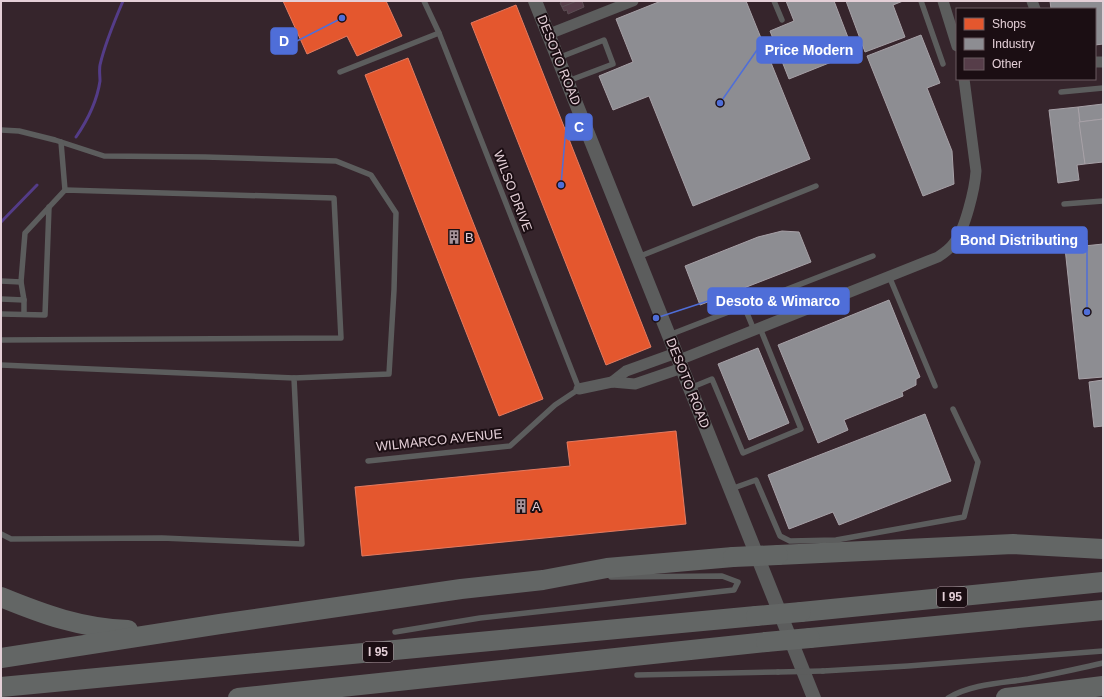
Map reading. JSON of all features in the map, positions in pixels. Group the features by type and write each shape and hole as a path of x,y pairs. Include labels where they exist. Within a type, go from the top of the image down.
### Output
{"highway":[{"path":"1,658 461,589 543,580 607,568 733,557 1006,544 1103,548"},
{"name":"I 95","path":"1,687 801,612 1103,582"},
{"path":"1,597 59,619 87,626 110,629 139,630 220,624"},
{"name":"I 95","path":"238,698 766,642 1103,610"},
{"path":"1006,698 1103,686"}],"street":[{"name":"DESOTO ROAD","path":"535,1 814,698"},
{"path":"549,34 613,5 633,1"},
{"path":"943,1 956,43"},
{"name":"WILMARCO AVENUE","path":"579,390 612,382 635,384 679,360 938,257 948,250 955,242 960,232 975,183 976,171 964,80"},
{"name":"WILMARCO AVENUE","path":"612,382 626,371 679,360"}],"lane":[{"name":"WILSO DRIVE","path":"424,1 439,33 579,390"},
{"path":"774,1 782,20"},
{"path":"921,1 943,64"},
{"path":"340,72 439,33"},
{"path":"558,58 604,40 613,64 567,81"},
{"path":"1061,92 1103,88"},
{"path":"1,130 19,131 61,142 104,156 336,161 372,175 396,213 394,290 389,374 294,378 1,365"},
{"path":"24,314 24,300 21,282 25,233 65,190 61,142"},
{"path":"638,257 816,186"},
{"path":"1,340 341,338 334,198 65,190"},
{"path":"1064,204 1103,201"},
{"path":"1,314 45,315 49,207"},
{"path":"669,335 873,256"},
{"path":"889,276 935,386"},
{"path":"1,281 21,282"},
{"path":"1,299 24,300"},
{"path":"690,388 712,379 743,453 801,429 757,329 744,306"},
{"path":"1,534 11,539 162,538 302,544 294,378"},
{"name":"WILMARCO AVENUE","path":"368,461 510,446 555,405 579,390"},
{"path":"731,489 756,480 780,536 790,542 836,540 964,517 978,462 953,409"},
{"path":"395,632 480,618 734,590 738,582 722,576 639,576 602,578"},
{"path":"543,580 588,578"},
{"path":"637,675 823,670 916,665 1103,651"},
{"path":"948,698 956,693 985,686 1103,663"}],"building: Shops":[{"path":"283,1 386,1 402,36 357,56 347,36 307,54"},
{"path":"516,5 651,347 606,365 471,23"},
{"name":"B","path":"408,58 543,399 499,416 365,75"},
{"name":"A","path":"676,431 686,524 362,556 355,487 570,466 567,442"}],"building: Industry":[{"path":"661,1 746,1 810,159 693,206 649,96 613,110 599,76 633,62 616,19"},
{"path":"786,1 834,1 854,53 789,79 770,31 794,21"},
{"path":"846,1 903,1 893,5 905,37 865,52"},
{"path":"1050,1 1103,1 1103,44 1096,45 1096,8 1051,8"},
{"path":"921,35 940,83 927,88 952,151 954,184 923,196 867,56"},
{"path":"1103,104 1103,119 1080,122 1078,107"},
{"path":"1078,107 1085,164 1077,165 1079,180 1058,183 1049,110"},
{"path":"1103,119 1103,162 1085,164 1079,122"},
{"path":"782,231 799,232 811,262 700,305 685,266 758,237"},
{"path":"1103,244 1103,377 1079,379 1065,248"},
{"path":"889,300 920,377 916,379 916,385 902,392 903,396 844,420 848,430 818,443 778,345"},
{"path":"758,348 789,423 749,440 718,364"},
{"path":"1103,380 1103,426 1094,427 1089,382"},
{"path":"925,414 951,481 839,525 833,512 789,529 768,475"}],"building: Other":[{"path":"563,1 577,1 562,7 560,3"},
{"path":"577,1 582,1 584,7 568,14 567,10 564,11 562,7"}],"waterway":[{"path":"76,137 88,118 97,96 102,57 123,1"},
{"path":"1,222 37,185"}],"place":[{"name":"D","path":"342,18"},
{"name":"Price Modern","path":"720,103"},
{"name":"C","path":"561,185"},
{"name":"B","path":"454,237"},
{"name":"Bond Distributing","path":"1087,312"},
{"name":"Desoto & Wimarco","path":"656,318"},
{"name":"A","path":"521,506"}]}
